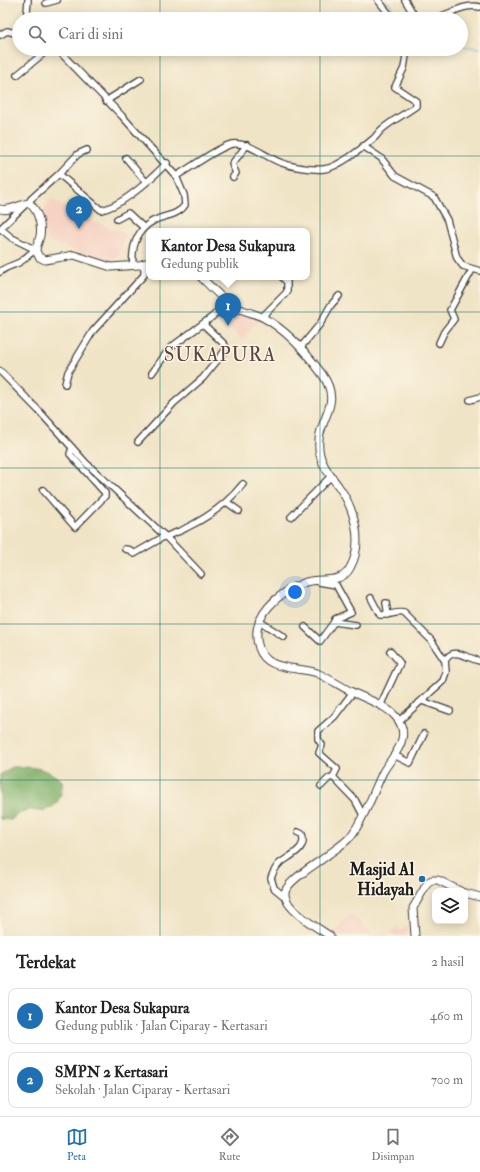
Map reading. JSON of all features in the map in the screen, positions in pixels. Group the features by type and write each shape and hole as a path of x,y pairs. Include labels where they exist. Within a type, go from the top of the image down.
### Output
{"main road":[{"path":"0,209 11,209 28,204 36,211 40,228 40,236 36,250 40,258 48,260 74,255 106,266 146,263"},
{"path":"204,280 227,302 240,309 262,317 292,337 320,371 330,390 331,403 320,430 318,445 323,466 340,489 351,510 358,533 351,566 346,574 338,579 316,580 300,585 278,598 266,610 259,621 256,631 257,643 262,655 268,662 315,673 380,706 392,713 399,721 403,737 383,773 363,815 347,840 288,885 285,897 289,904 301,916 330,936"},
{"path":"415,936 413,908 428,882 438,880 454,888"},
{"path":"468,894 480,897"}],"street":[{"path":"27,12 28,0"},
{"path":"46,3 57,0"},
{"path":"378,0 387,12"},
{"path":"405,0 412,12"},
{"path":"453,12 466,6 480,7"},
{"path":"0,35 7,31 12,32"},
{"path":"17,75 40,56"},
{"path":"64,56 122,116 154,153 167,163 176,176 184,195 185,205 180,211 158,219 143,227 134,246 133,265"},
{"path":"176,176 230,145 247,145 262,155 281,163 324,169 332,167 374,138 381,130 402,117 417,104 416,101 396,87 404,68 406,56"},
{"path":"106,101 141,79"},
{"path":"233,177 236,172 232,167 232,164 247,145"},
{"path":"363,146 381,158 395,176 434,197 447,220 453,248 457,258 463,266 472,270 480,271"},
{"path":"36,250 12,238 1,229 28,204 30,199 59,174 78,154 87,150"},
{"path":"126,158 146,182"},
{"path":"59,174 101,210 108,208 146,182 167,163"},
{"path":"117,219 128,213 143,227"},
{"path":"0,272 19,262 31,252 36,250"},
{"path":"65,384 68,372 93,331 144,275 146,267"},
{"path":"439,343 444,332 454,319 450,310 472,270"},
{"path":"262,317 287,292 284,280"},
{"path":"301,347 320,324 331,304 339,296"},
{"path":"152,372 170,348 203,324 227,302"},
{"path":"138,442 174,403 203,378 225,350 224,344 203,324"},
{"path":"0,371 72,448 165,536 202,574"},
{"path":"470,400 480,397"},
{"path":"43,490 75,527 105,496 105,494 70,454 72,448"},
{"path":"291,517 330,476"},
{"path":"125,549 130,550 134,554 165,536 185,529 228,502 243,484"},
{"path":"228,502 239,511"},
{"path":"305,628 320,641 335,619 351,612 336,585 316,580"},
{"path":"371,598 380,615 388,615 399,612 404,613 431,640 445,661 445,678 399,721"},
{"path":"386,603 388,615"},
{"path":"259,621 284,637"},
{"path":"334,622 356,625"},
{"path":"380,706 400,663 390,651"},
{"path":"445,661 450,654 456,652 480,661"},
{"path":"321,786 329,778 333,777 337,769 319,753 322,745 318,739 318,731 334,717 352,692"},
{"path":"422,701 450,711"},
{"path":"394,755 410,763 424,734"},
{"path":"333,777 355,800 363,815"},
{"path":"285,897 274,888 271,878 277,867 299,851 303,837 298,832"}],"shaded area":[{"path":"51,199 75,214 126,234 117,259 107,261 98,260 67,247 50,243 43,232 41,215"},
{"path":"237,311 259,319 242,341 230,328"},
{"path":"350,914 373,936 337,936 333,933"},
{"path":"406,925 408,929 406,936 395,936 391,932 396,927 401,931"}],"green space":[{"path":"12,767 27,767 44,770 62,781 60,796 55,805 46,810 26,810 19,813 11,820 0,819 0,775"}],"waterway":[{"path":"386,0 395,12"},
{"path":"468,47 480,48"}],"place":[{"name":"SMPN 2 Kertasari","path":"79,229"},
{"name":"Kantor Desa Sukapura","path":"228,326"},
{"name":"Masjid Al Hidayah","path":"422,879"}],"district":[{"name":"SUKAPURA","path":"220,355"}]}
